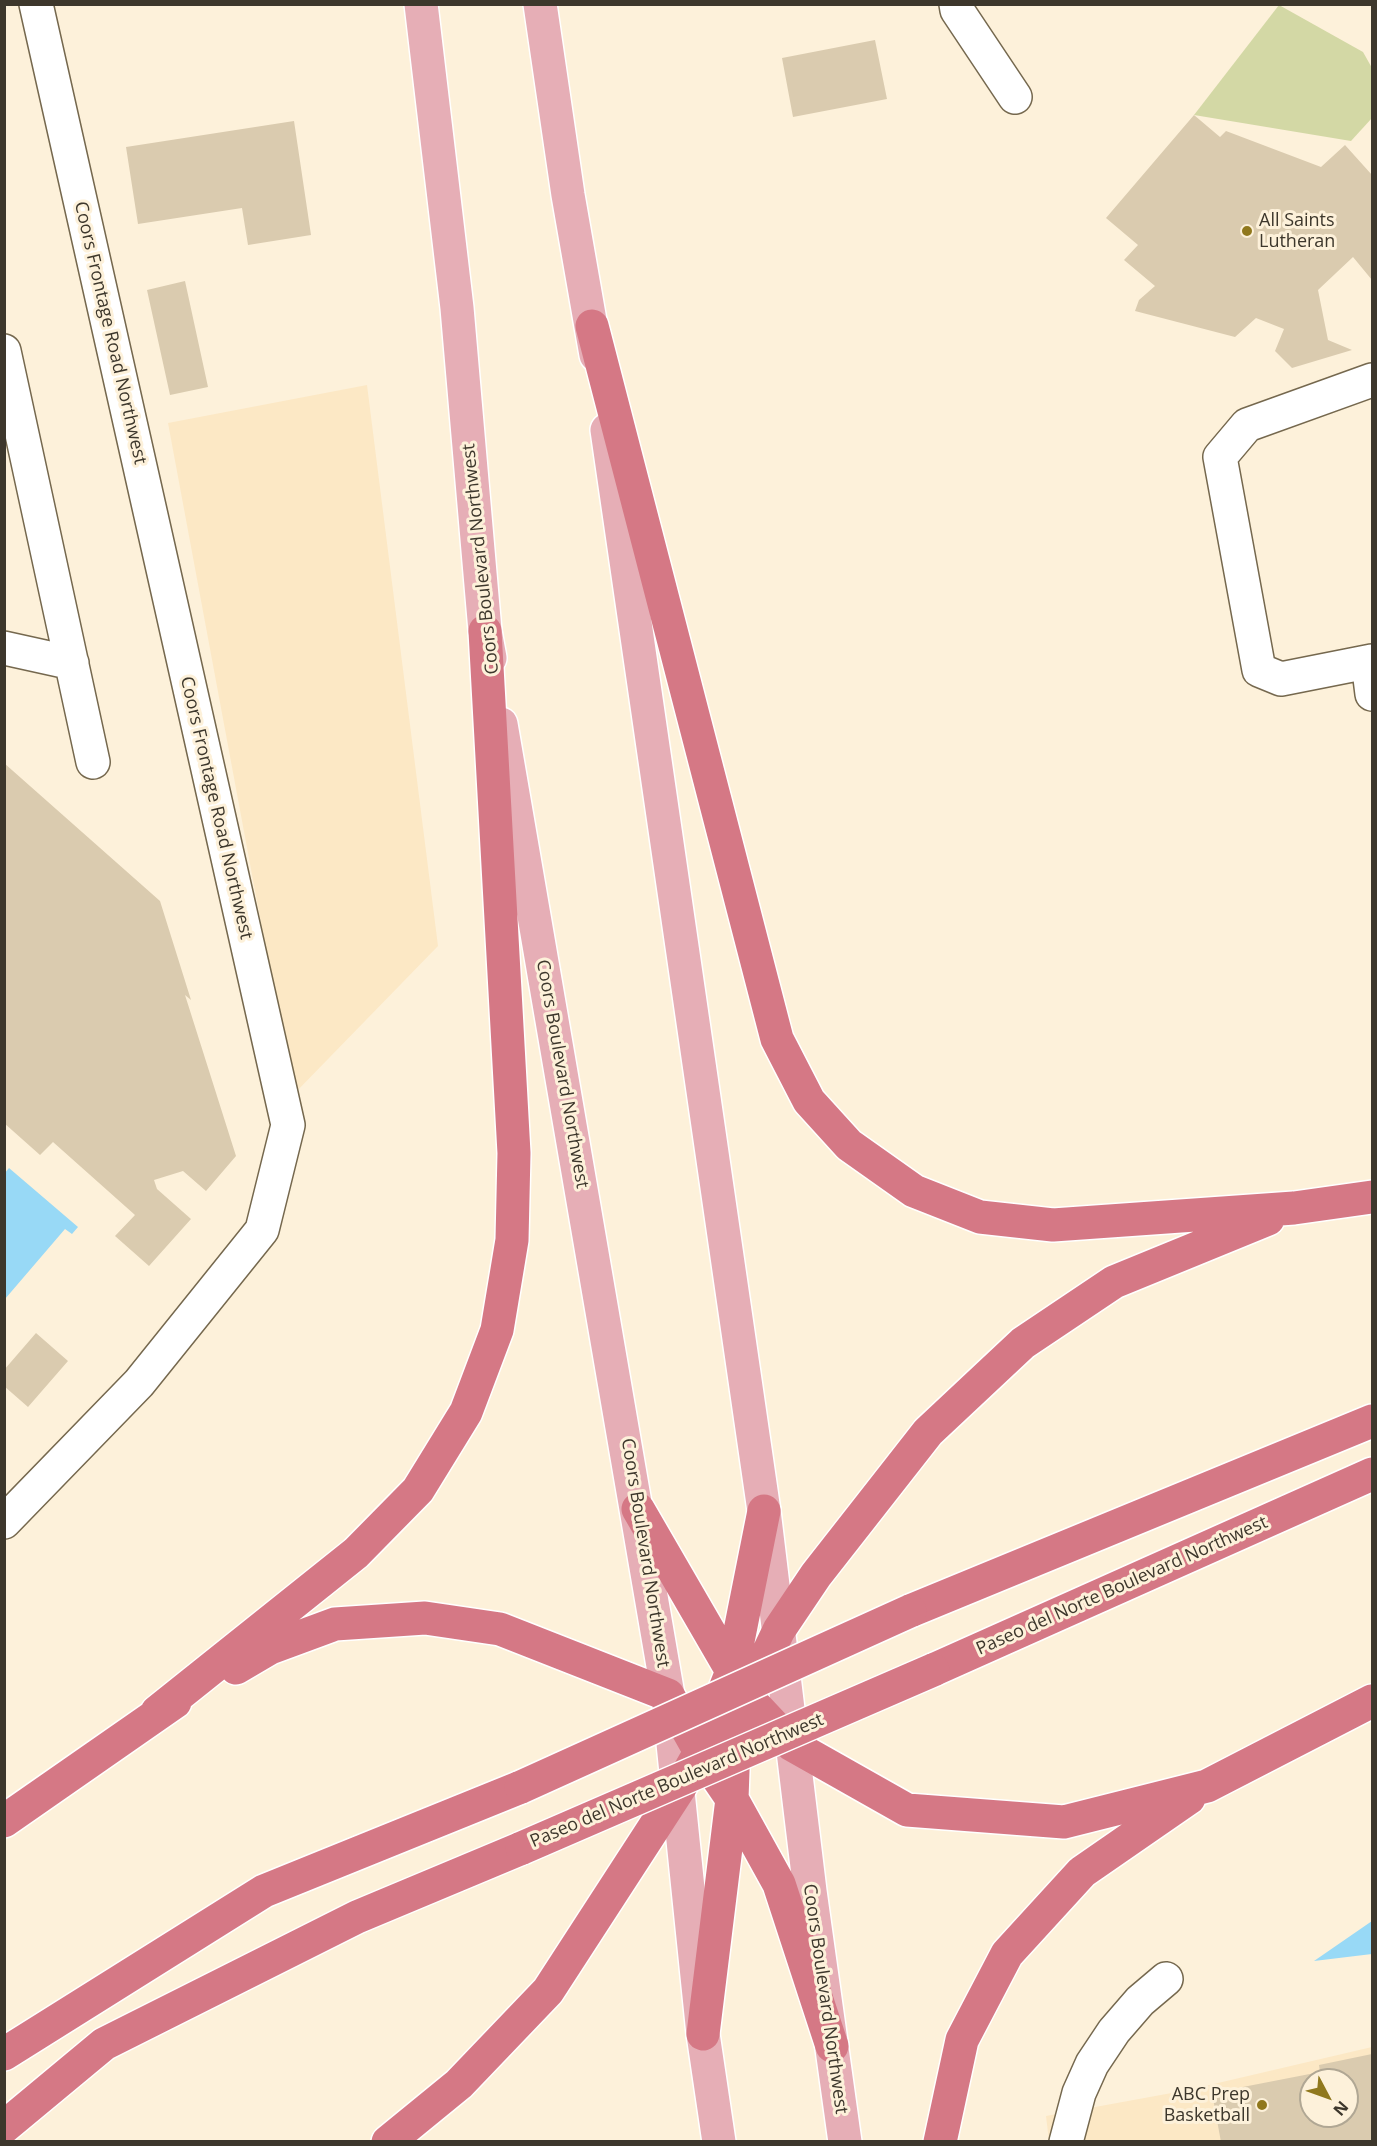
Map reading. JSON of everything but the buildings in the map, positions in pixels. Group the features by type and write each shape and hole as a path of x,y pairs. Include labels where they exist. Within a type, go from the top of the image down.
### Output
{"highway":[{"path":"592,326 777,1039 809,1101 849,1145 914,1191 980,1217 1053,1225 1294,1208 1372,1197"},
{"path":"4,1821 157,1712 356,1553 418,1490 466,1412 497,1330 512,1240 514,1153 485,631"},
{"path":"388,2142 459,2084 548,1991 679,1789 740,1684 816,1575 928,1432 1023,1343 1114,1282 1294,1208"},
{"path":"4,2054 264,1891 521,1786 910,1611 1372,1421"},
{"name":"Paseo del Norte Boulevard Northwest","path":"4,2127 104,2044 357,1917 933,1670 1372,1474"},
{"path":"638,1509 740,1684 792,1745 907,1810 1064,1822 1207,1786"},
{"path":"703,2034 732,1799 734,1742 740,1684 764,1511"},
{"path":"157,1712 270,1648 335,1624 425,1618 500,1629 668,1695 700,1752 732,1799 779,1884 832,2046"},
{"path":"940,2142 962,2040 1007,1954 1082,1872 1207,1786 1372,1701"}],"main road":[{"name":"Coors Boulevard Northwest","path":"421,4 457,308 485,631 638,1509 644,1558 668,1695 703,2034 719,2142"},
{"name":"Coors Boulevard Northwest","path":"540,4 567,195 592,326 764,1511 792,1745 845,2142"}],"street":[{"name":"Coors Frontage Road Northwest","path":"4,1522 139,1383 262,1230 288,1125 36,4"},
{"path":"956,4 957,10 1015,97"},
{"path":"4,351 93,762"},
{"path":"1371,672 1281,679 1259,670 1220,457 1247,425 1372,380"},
{"path":"4,648 72,663"},
{"path":"1066,2142 1079,2093 1092,2064 1114,2031 1140,2001 1166,1979"}],"shaded area":[{"path":"367,385 438,946 293,1095 168,423"},
{"path":"1372,2047 1372,2141 1049,2141 1046,2116 1188,2090"}],"green space":[{"path":"1279,5 1363,52 1372,68 1372,118 1351,141 1194,115"}],"water":[{"path":"9,1168 78,1227 72,1234 65,1229 5,1299 4,1174"},
{"path":"1372,1921 1372,1954 1314,1961"}],"place":[{"name":"All Saints Lutheran","path":"1247,231"},
{"name":"ABC Prep Basketball","path":"1262,2105"}]}
